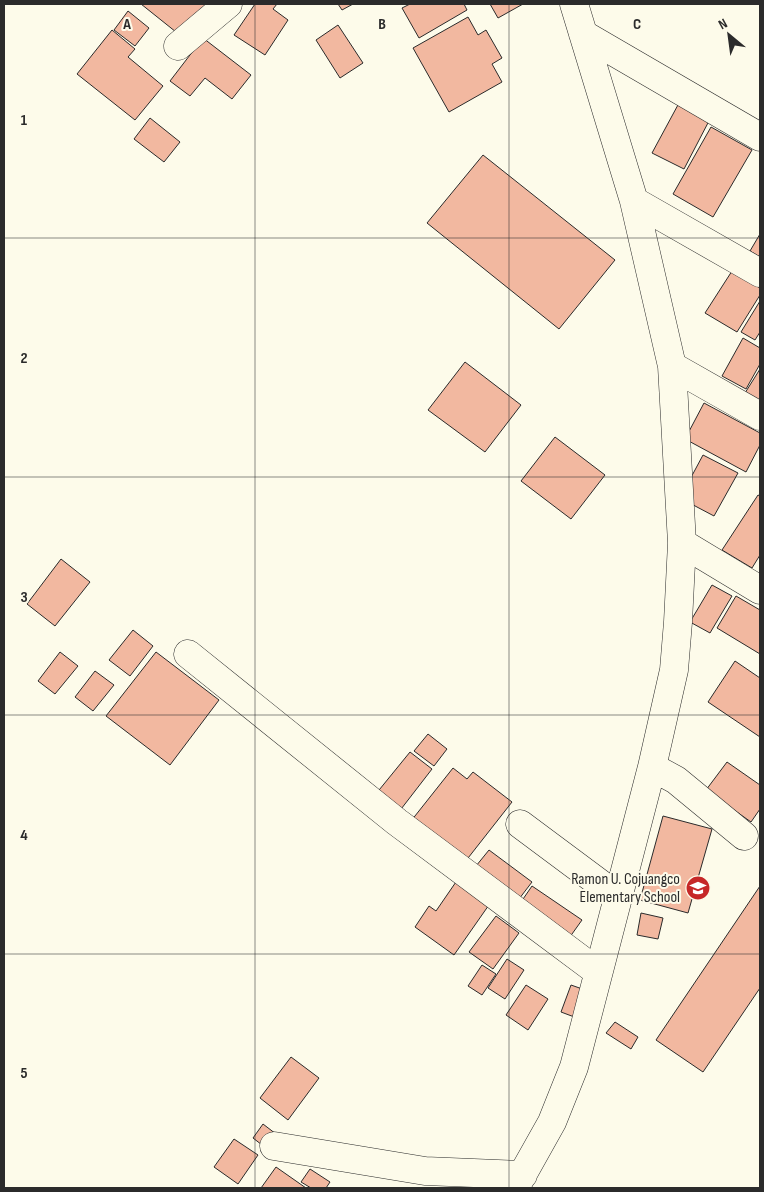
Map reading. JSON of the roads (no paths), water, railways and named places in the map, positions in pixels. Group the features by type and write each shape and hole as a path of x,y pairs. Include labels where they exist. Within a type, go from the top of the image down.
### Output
{"street":[{"path":"178,46 228,4"},
{"path":"274,1146 424,1171 519,1182 564,1094 574,1067 652,767 674,670 682,543 672,366 634,200 574,4"},
{"path":"583,34 760,137"},
{"path":"634,200 760,272"},
{"path":"672,366 760,416"},
{"path":"682,543 760,590"},
{"path":"188,654 397,822 598,972"},
{"path":"652,767 676,780 744,836"},
{"path":"520,824 618,897"}],"place":[{"name":"Ramon U. Cojuangco Elementary School","path":"698,888"}]}
